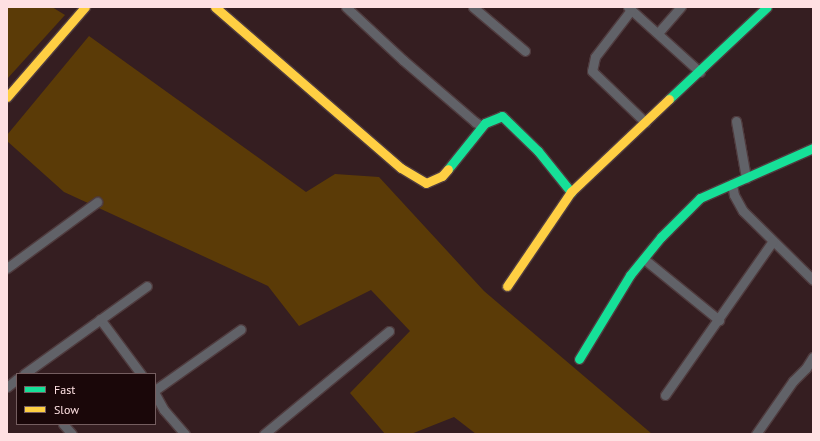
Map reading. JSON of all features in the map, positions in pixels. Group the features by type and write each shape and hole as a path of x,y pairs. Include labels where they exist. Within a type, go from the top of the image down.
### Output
{"street":[{"path":"7,97 85,7"},
{"path":"216,7 315,95 350,123 380,152 401,168 426,183 442,176 482,126 496,118 504,117 558,173 571,192"},
{"path":"346,7 403,60 475,122 482,126"},
{"path":"473,7 525,50"},
{"path":"658,33 681,7"},
{"path":"508,286 571,192 644,122 700,72 767,7"},
{"path":"644,122 592,71 596,57 629,8 700,72"},
{"path":"736,121 746,178"},
{"path":"579,359 628,278 661,237 700,198 813,148"},
{"path":"732,184 734,195 743,211 813,280"},
{"path":"7,268 97,202"},
{"path":"665,395 773,241"},
{"path":"644,259 719,320"},
{"path":"27,373 147,286"},
{"path":"100,319 140,373"},
{"path":"156,389 241,329"},
{"path":"264,434 388,331"},
{"path":"756,434 793,381 804,370 813,357"},
{"path":"804,370 813,376"},
{"path":"7,387 16,380"},
{"path":"156,396 164,410 185,434"},
{"path":"65,425 72,434"}],"shaded area":[{"path":"7,7 52,7 65,15 7,79"},
{"path":"89,36 306,192 335,174 379,177 484,291 652,434 476,434 454,417 411,434 385,434 350,393 410,331 371,290 299,326 268,286 64,192 7,141 7,135"}],"traffic: fast":[{"path":"669,99 767,7"},
{"path":"448,169 485,123 502,116 538,151 571,192"},
{"path":"579,359 630,275 661,237 700,198 813,148"}],"traffic: slow":[{"path":"7,97 85,7"},
{"path":"215,7 401,168 426,183 442,176 448,169"},
{"path":"507,286 571,192 669,99"}]}
